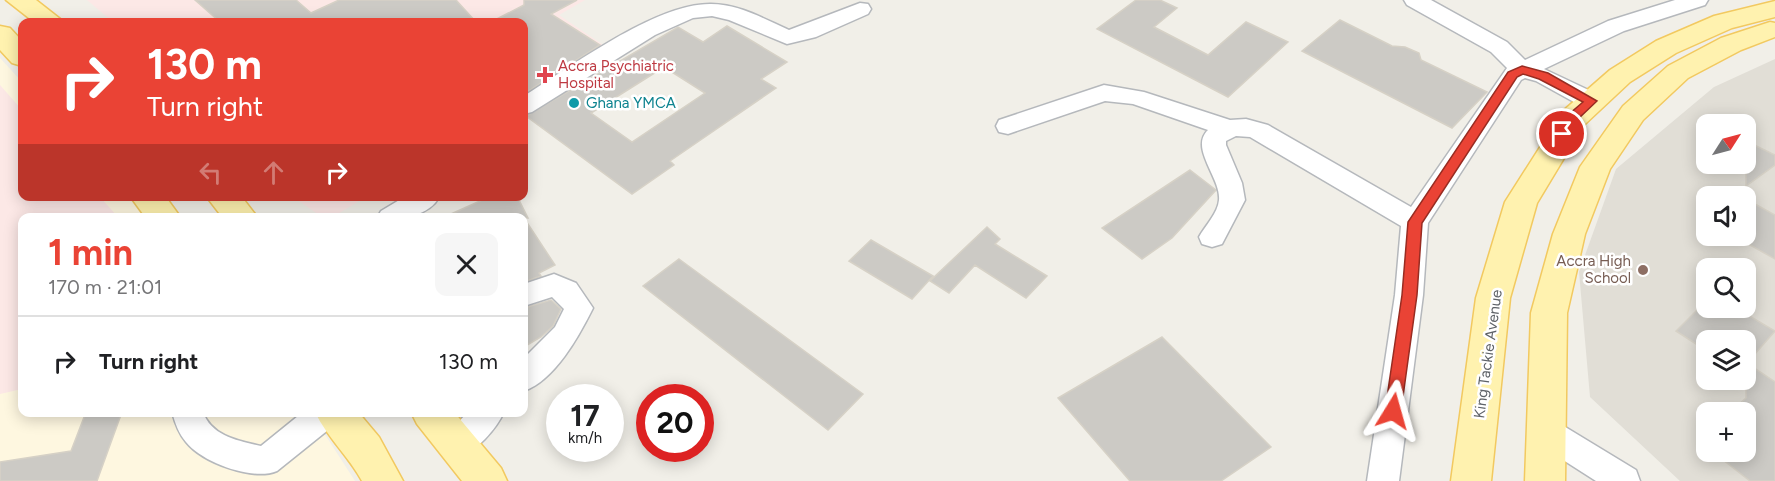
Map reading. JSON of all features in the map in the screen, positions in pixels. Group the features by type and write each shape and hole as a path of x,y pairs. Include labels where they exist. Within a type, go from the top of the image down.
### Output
{"main road":[{"path":"19,0 45,18"},
{"name":"King Tackie Avenue","path":"1471,481 1493,298 1521,202 1573,118 1620,76 1666,47 1723,22 1775,9"},
{"path":"1545,481 1549,313 1569,234 1595,166 1633,113 1678,72 1731,44 1775,28"},
{"path":"150,201 161,213"},
{"path":"227,201 237,213"},
{"path":"338,417 374,465 396,481"},
{"path":"434,417 487,481"}],"lane":[{"path":"1415,0 1499,47 1522,70 1544,76 1591,101"},
{"path":"1383,481 1409,295 1415,222 1513,75 1616,26 1697,0 1723,22"},
{"path":"528,104 647,30 689,12 712,10 735,14 788,37 808,32 860,9"},
{"path":"1008,126 1104,93 1136,97 1227,128"},
{"path":"1212,237 1232,201 1228,177 1213,144 1214,138 1227,128 1242,125 1259,131 1415,222"},
{"path":"398,213 419,201"},
{"path":"528,294 554,285 566,291 579,308 565,335 528,374"},
{"path":"188,417 190,426 220,451 266,471 322,417"},
{"path":"458,444 484,417"},
{"path":"1546,432 1624,481"}],"shaded area":[{"name":"Accra Psychiatric Hospital","path":"87,0 585,0 559,15 609,49 528,99 528,18 108,18"},
{"path":"0,58 18,78 18,201 132,201 142,213 18,213 18,417 314,417 355,481 0,481"},
{"name":"Accra High School","path":"1775,59 1775,481 1680,481 1590,397 1579,272 1616,169 1714,87"},
{"path":"0,85 18,105 18,201 104,201 114,213 18,213 18,390 0,394"},
{"path":"299,201 359,201 339,213 316,213"}],"building":[{"path":"195,0 296,0 311,13 339,0 456,0 472,18 215,18"},
{"path":"524,0 577,0 551,14 600,45 528,91 528,18 499,18 524,5"},
{"path":"1136,0 1160,0 1177,8 1154,27 1208,55 1246,22 1288,42 1228,97 1097,29"},
{"path":"1340,20 1392,46 1405,47 1419,53 1421,60 1487,92 1452,128 1302,51"},
{"name":"Ghana YMCA","path":"727,26 787,62 761,79 776,88 670,161 674,165 632,194 528,117 528,115 678,27 703,42","holes":["664,67 705,93 632,142 591,113"]},
{"path":"1756,146 1775,155 1775,165 1746,186 1746,174 1756,174"},
{"path":"1190,170 1216,190 1172,238 1142,259 1102,228"},
{"path":"480,201 520,201 526,213 453,213"},
{"path":"1756,205 1775,215 1775,259 1752,246 1756,246"},
{"path":"528,224 555,265 539,273 541,276 528,281"},
{"path":"987,227 1000,239 995,244 1047,276 1026,298 975,265 949,293 930,281"},
{"path":"871,240 933,276 912,299 849,261"},
{"path":"679,259 863,394 828,430 643,286"},
{"path":"551,300 561,309 553,326 528,345 528,307"},
{"path":"1696,311 1696,318 1753,318 1775,331 1756,353 1756,330 1696,330 1696,344 1676,331"},
{"path":"1162,337 1271,447 1221,481 1130,481 1058,398"},
{"path":"1756,369 1775,382 1775,481 1750,481 1726,462 1756,462 1756,402 1741,402 1746,398 1746,390 1756,390"},
{"path":"84,417 120,417 97,481 0,481 0,462 71,451"}],"place":[{"name":"Accra Psychiatric Hospital","path":"545,75"},
{"name":"Ghana YMCA","path":"574,103"},
{"name":"Accra High School","path":"1643,270"}],"route":[{"path":"1393,411 1409,295 1415,222 1513,75 1522,70 1544,76 1591,101 1573,118 1562,134"}]}
